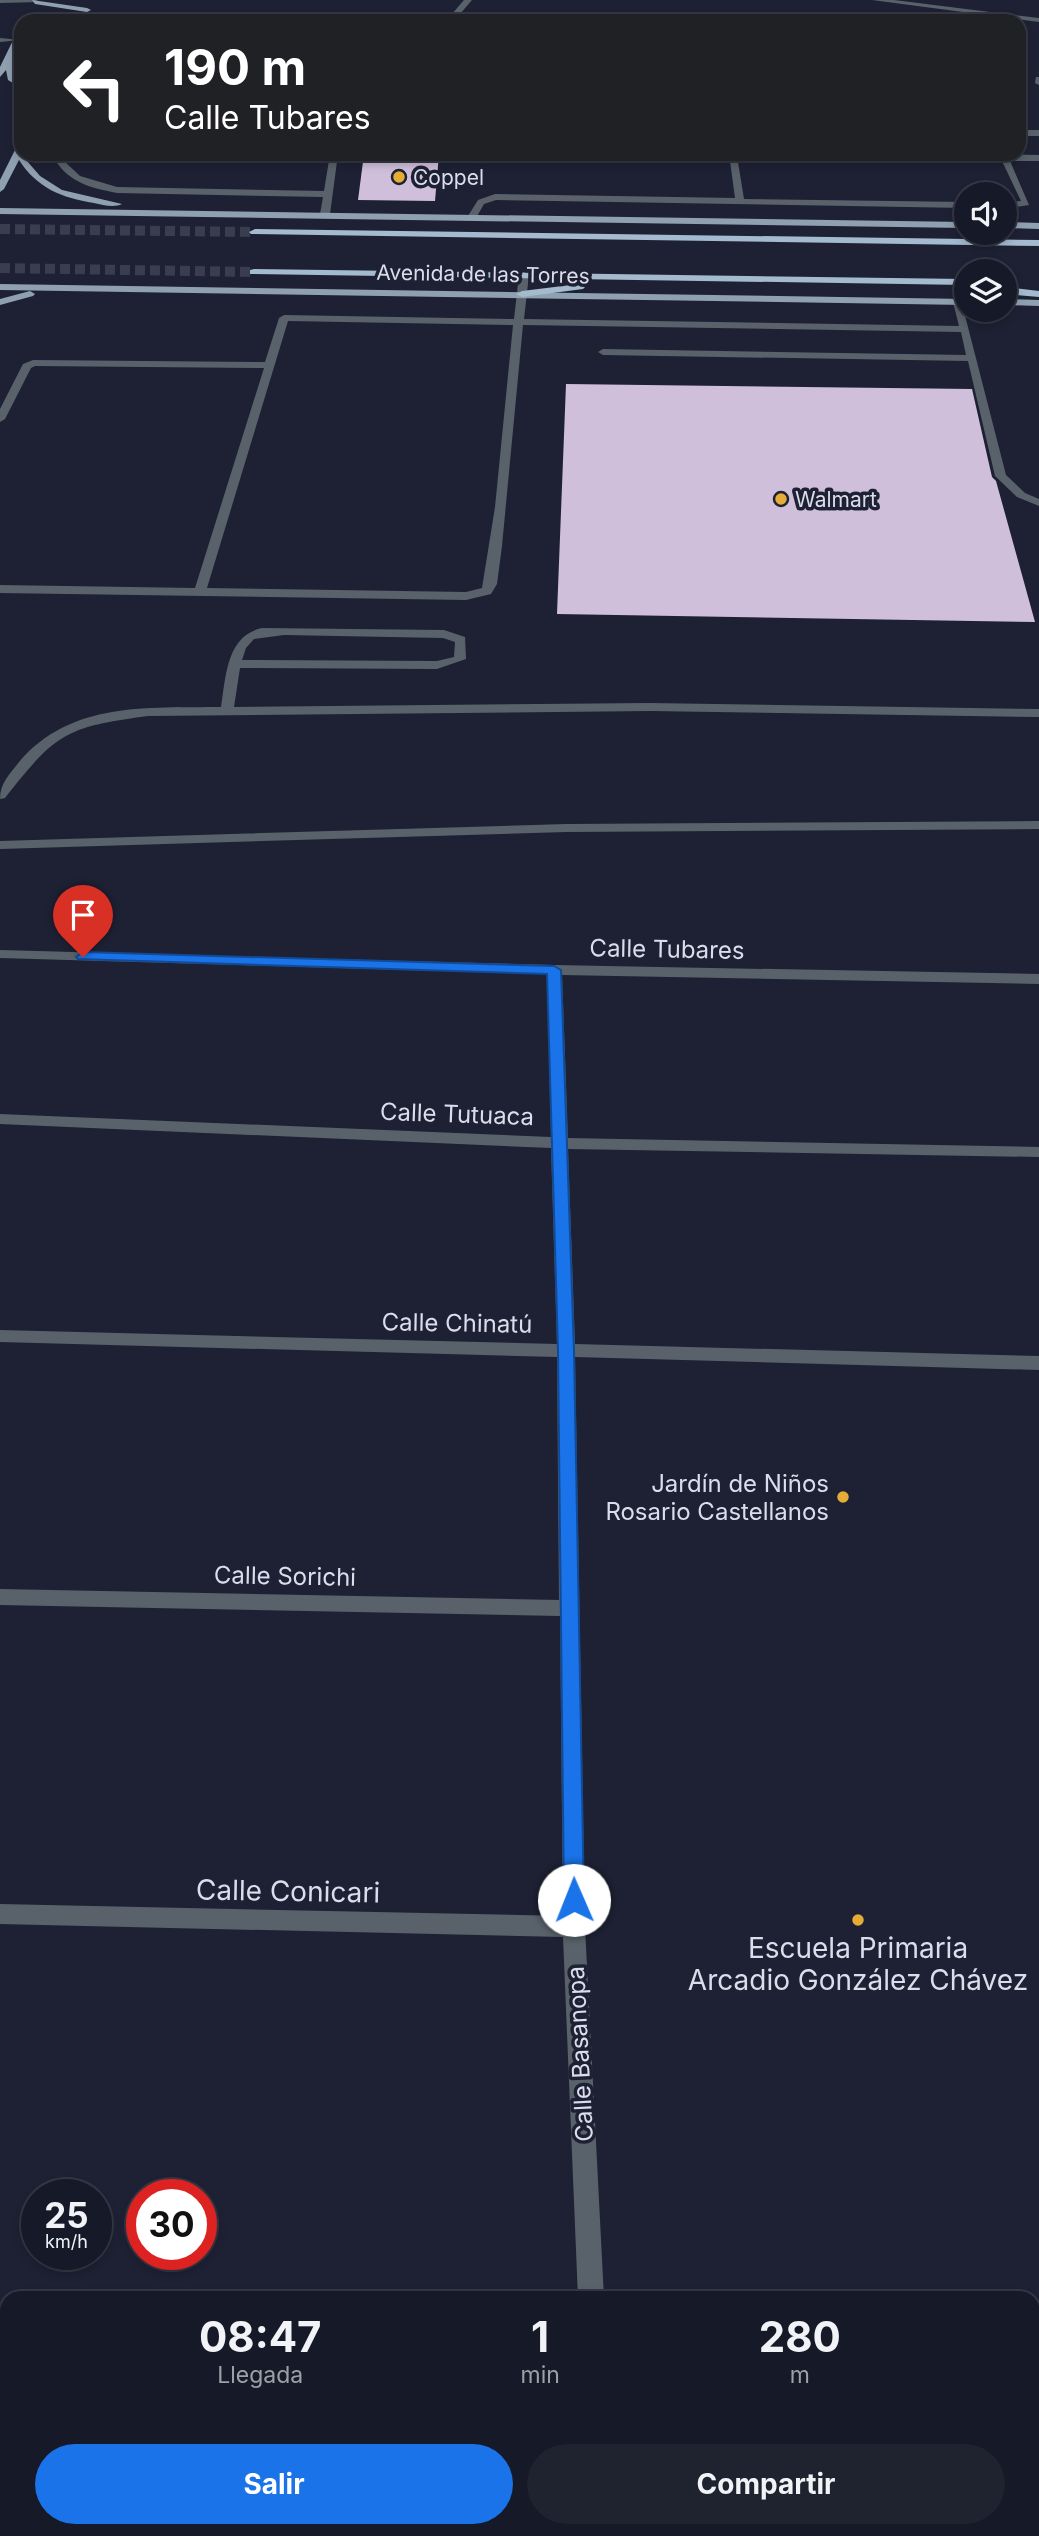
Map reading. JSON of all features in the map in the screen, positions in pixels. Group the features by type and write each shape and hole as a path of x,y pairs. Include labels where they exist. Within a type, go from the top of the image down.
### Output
{"highway":[{"name":"Avenida de las Torres","path":"255,232 1039,243"},
{"name":"Avenida de las Torres","path":"254,272 954,283"},
{"path":"522,294 660,277"},
{"path":"1017,282 1039,283"},
{"path":"1017,291 1039,294"}],"main road":[{"path":"86,14 92,0"},
{"path":"31,11 36,1 88,10"},
{"path":"0,75 14,46"},
{"path":"9,57 11,78 14,80"},
{"path":"0,189 14,161"},
{"path":"24,161 29,173 46,186 70,196 187,214"},
{"path":"0,211 954,225"},
{"path":"1017,225 1039,226"},
{"name":"Avenida de las Torres","path":"0,287 954,302"},
{"path":"0,302 40,292 86,287"},
{"path":"1017,302 1039,303"}],"street":[{"path":"456,14 468,0"},
{"path":"876,0 990,14"},
{"path":"0,1 36,1"},
{"path":"60,161 78,180 117,190 328,194"},
{"path":"325,214 333,161"},
{"path":"734,161 740,201"},
{"path":"1006,161 1016,182"},
{"path":"1017,184 1026,203 1017,204"},
{"path":"473,216 481,202 495,197 954,205"},
{"path":"0,589 466,596 487,591 491,584 499,521 517,321 524,275"},
{"path":"200,593 284,318 965,329"},
{"path":"964,322 1001,476 1021,495 1039,503"},
{"path":"603,352 972,358"},
{"path":"0,419 27,366 33,363 269,365"},
{"path":"227,710 236,664 240,644 249,636 263,632 444,634 461,640 460,659 437,665 236,664"},
{"path":"0,795 34,753 59,732 100,719 148,712 650,707 1039,713"},
{"path":"0,845 566,828 1039,825"},
{"name":"Calle Tubares","path":"0,954 554,970 1039,979"},
{"name":"Calle Basanopa","path":"554,970 566,1351 574,1927 591,2291"},
{"name":"Calle Tutuaca","path":"0,1119 559,1143 1039,1152"},
{"name":"Calle Chinatú","path":"0,1336 1039,1363"},
{"name":"Calle Sorichi","path":"0,1597 568,1608"},
{"name":"Calle Conicari","path":"0,1914 574,1927"}],"building":[{"name":"Coppel","path":"363,161 438,161 435,201 358,200"},
{"name":"Walmart","path":"566,384 972,389 992,477 996,481 1035,622 557,614"}],"tunnel":[{"path":"0,229 255,232"},
{"path":"0,268 254,272"}],"place":[{"name":"Coppel","path":"399,177"},
{"name":"Walmart","path":"781,499"},
{"name":"Jardín de Niños Rosario Castellanos","path":"843,1497"},
{"name":"Escuela Primaria Arcadio González Chávez","path":"858,1920"}],"route":[{"path":"83,957 554,970 566,1351 574,1900"}]}
